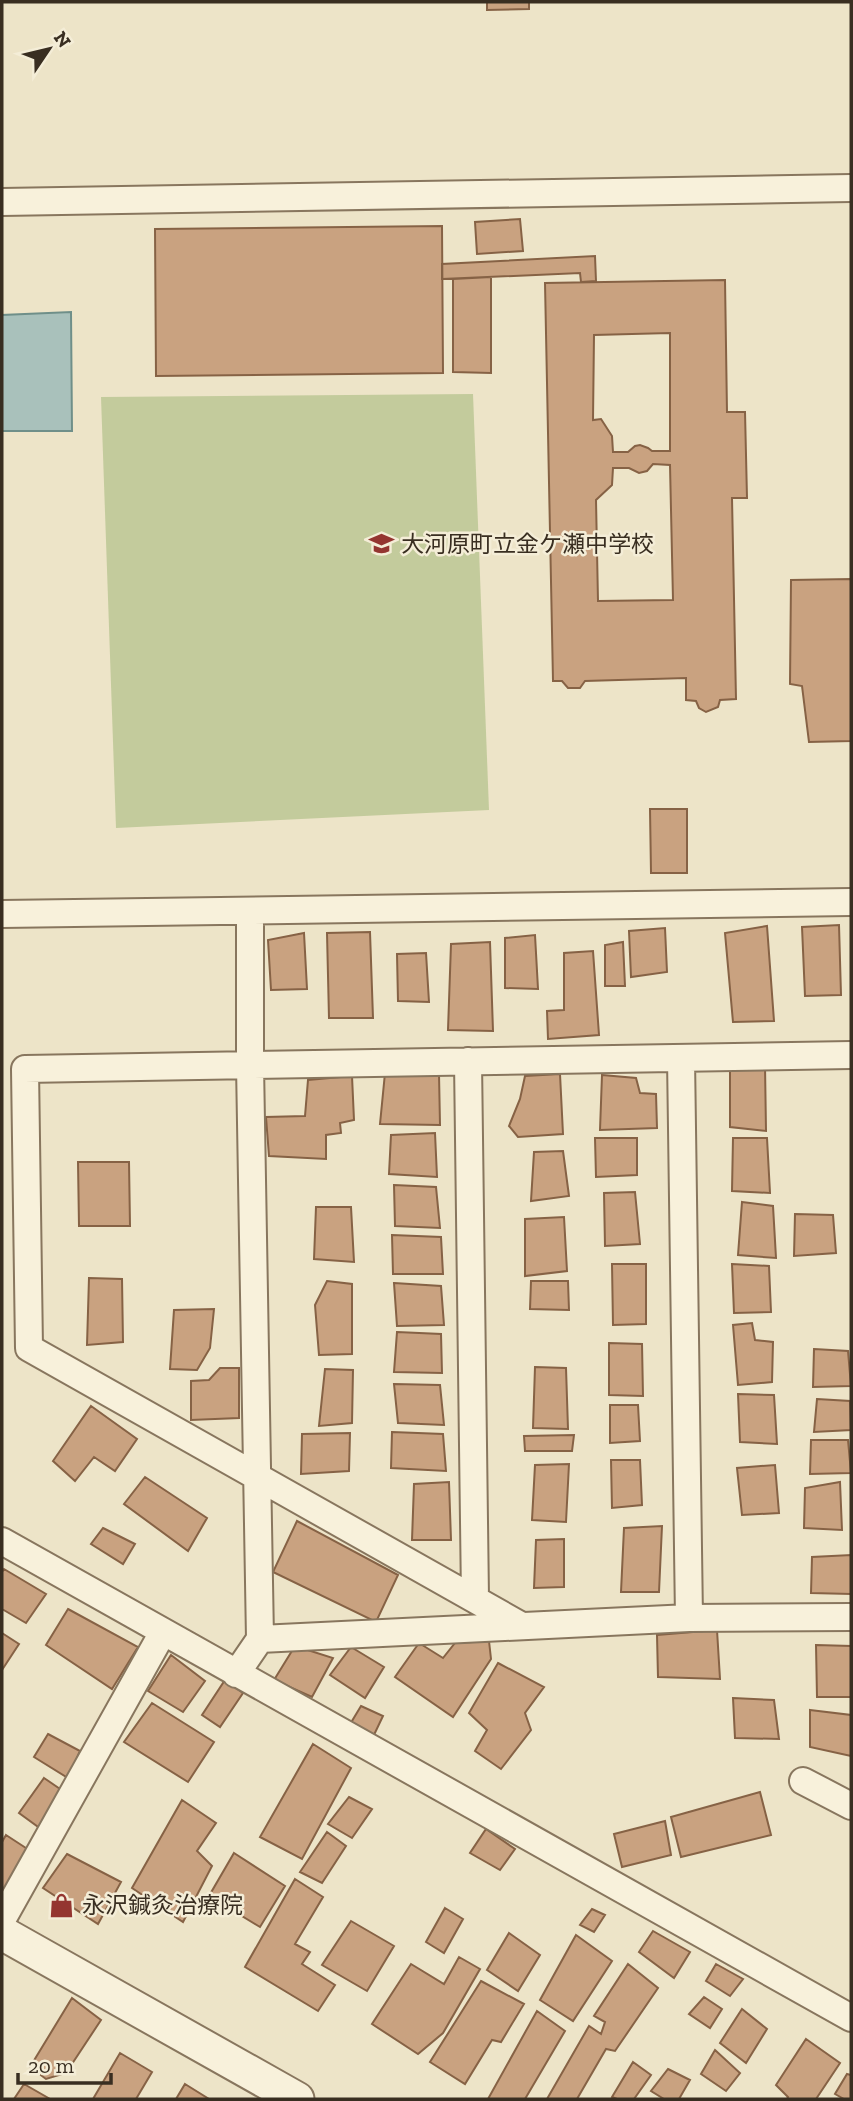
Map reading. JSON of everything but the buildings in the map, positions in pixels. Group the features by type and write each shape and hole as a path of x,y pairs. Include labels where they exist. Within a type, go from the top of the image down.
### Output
{"street":[{"path":"2,202 851,188"},
{"path":"2,914 851,902"},
{"path":"236,1674 261,1639 250,1065 250,912"},
{"path":"522,1626 29,1348 25,1069 851,1055"},
{"path":"681,1058 689,1618"},
{"path":"468,1061 475,1598"},
{"path":"2,1541 851,2018"},
{"path":"261,1639 689,1618 851,1617"},
{"path":"2,1920 163,1632"},
{"path":"803,1781 851,1806"},
{"path":"2,1933 297,2099"}],"green space":[{"path":"473,394 489,810 116,828 101,397"}],"water":[{"path":"71,312 72,431 2,431 2,315"}],"place":[{"name":"大河原町立金ケ瀬中学校","path":"381,544"},
{"name":"永沢鍼灸治療院","path":"62,1905"}]}
